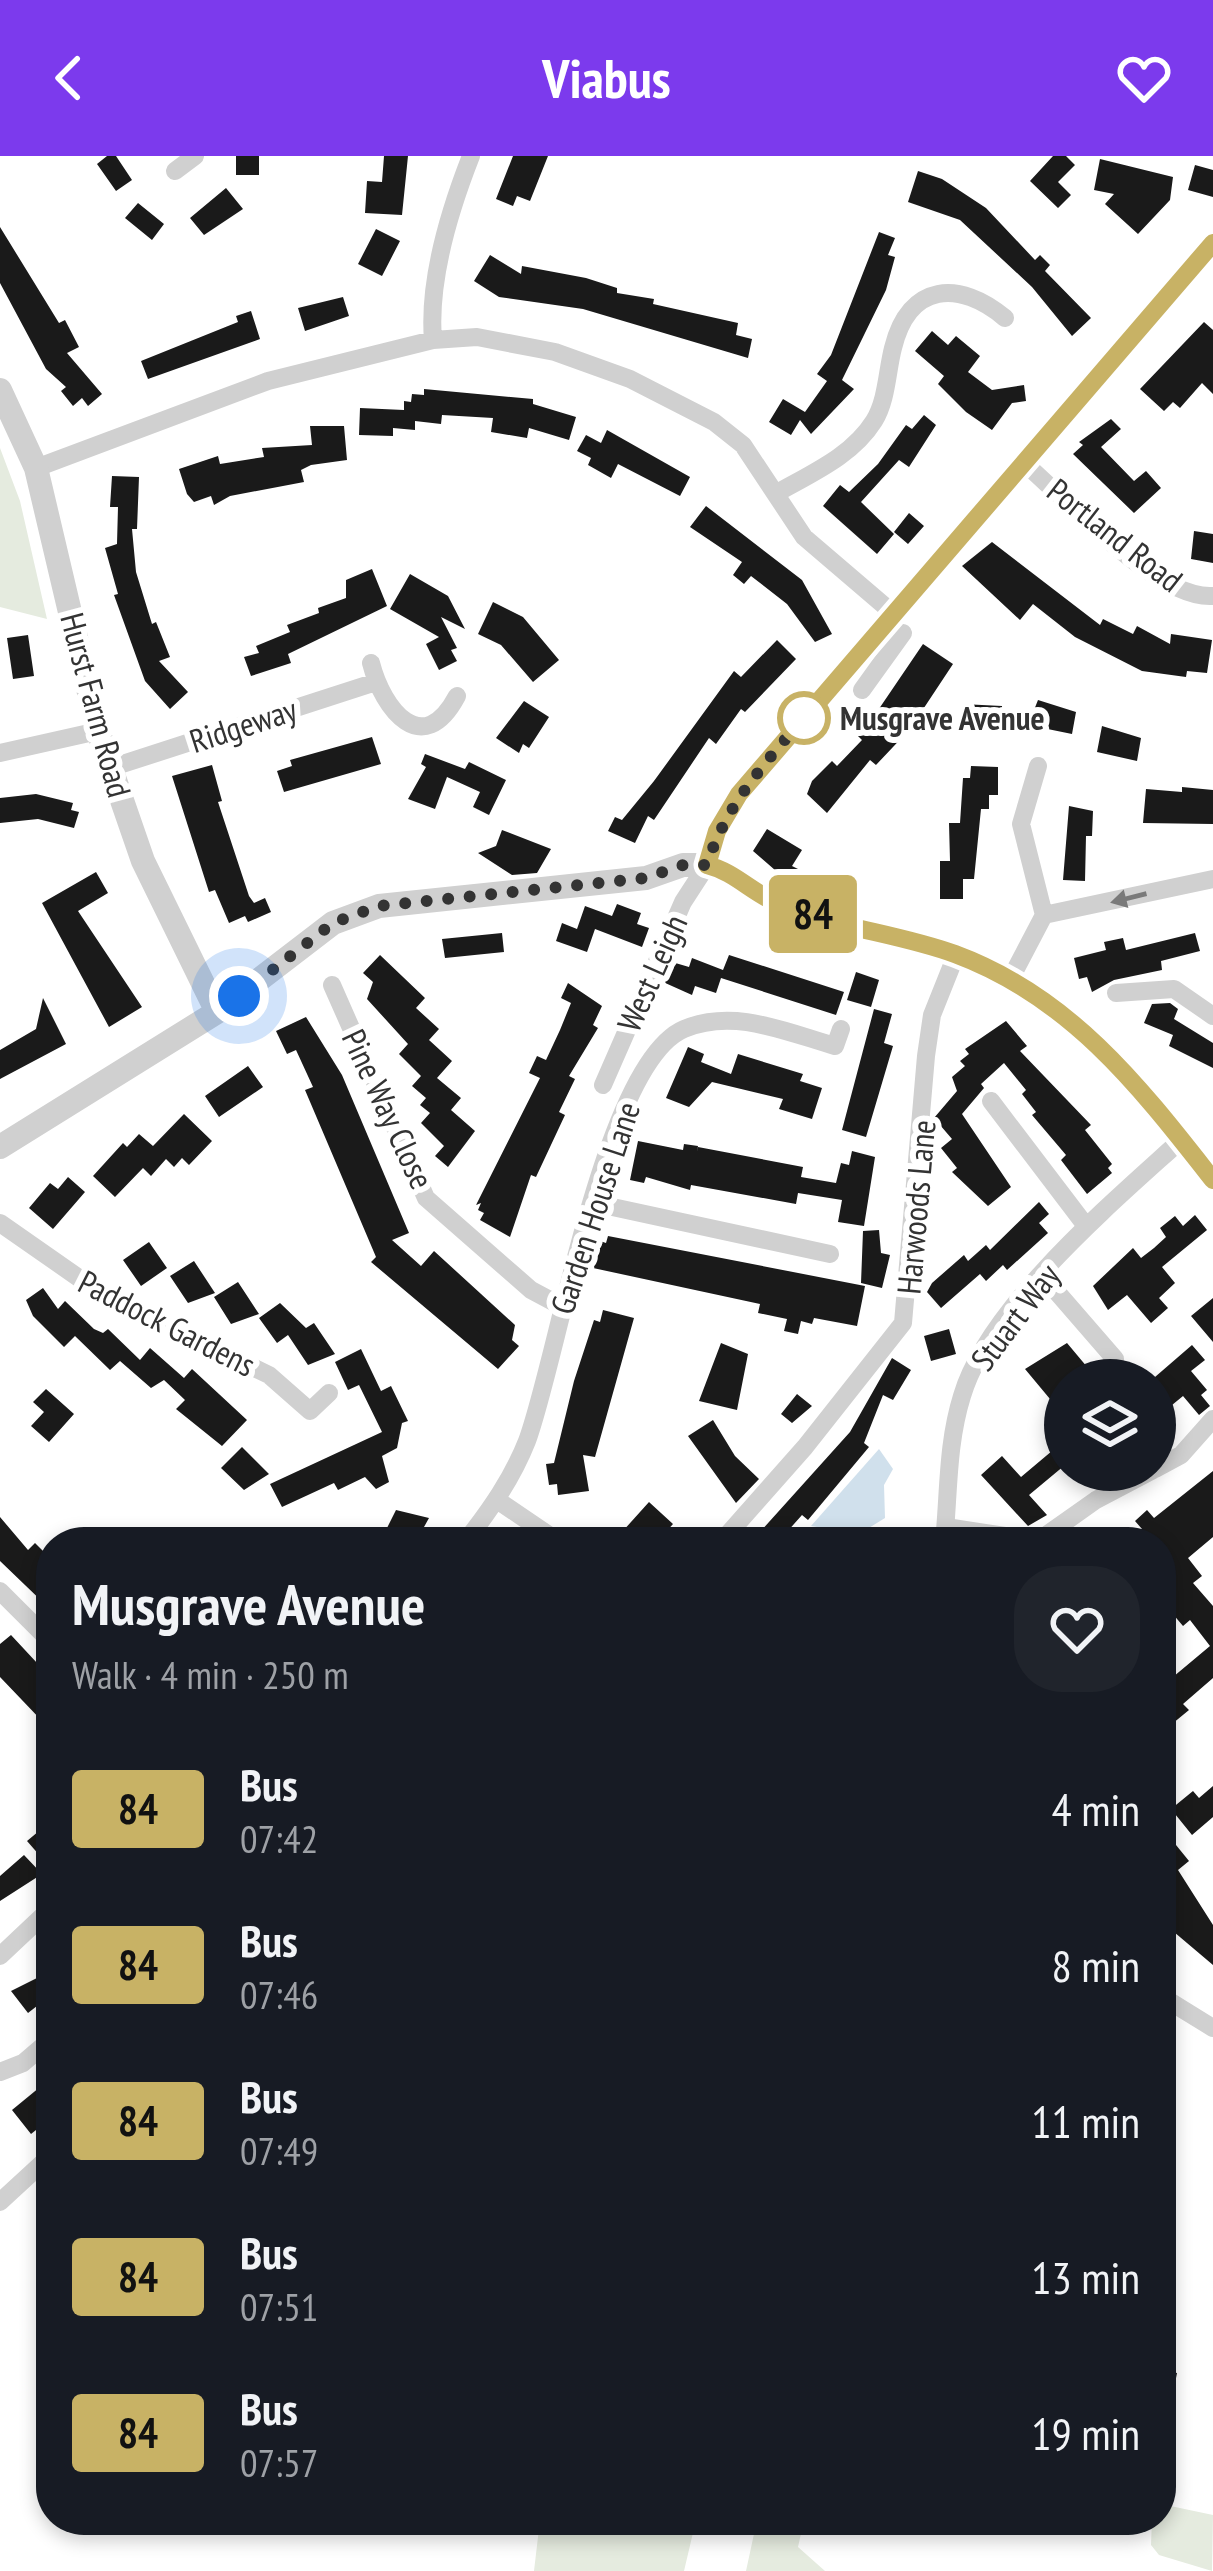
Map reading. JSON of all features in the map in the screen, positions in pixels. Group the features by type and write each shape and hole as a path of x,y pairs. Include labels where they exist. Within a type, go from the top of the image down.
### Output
{"street":[{"path":"433,340 431,319 452,207 471,156"},
{"path":"707,865 717,831 739,794 874,654 1022,461 1213,243"},
{"path":"777,493 848,451 876,418 900,326 926,298 939,291 970,293 1006,318"},
{"path":"36,468 268,381 433,340 477,338 555,352 630,379 714,422 743,445 804,537 899,623"},
{"name":"Hurst Farm Road","path":"0,390 36,468 98,731 142,861 218,1012"},
{"name":"Portland Road","path":"1022,461 1158,578 1197,597 1213,596"},
{"path":"862,690 874,654"},
{"name":"Ridgeway","path":"110,769 373,673 383,702 414,724 434,725 445,718 457,696"},
{"path":"0,753 98,731"},
{"path":"1011,978 1044,915 1022,824 1038,766"},
{"path":"0,1147 218,1012 333,923 379,906 646,878 683,865 707,865 727,870 778,904 956,955 1011,978 1078,1023 1213,1180"},
{"name":"West Leigh","path":"603,1085 683,902 707,865"},
{"path":"1044,915 1213,879"},
{"name":"Harwoods Lane","path":"734,1527 903,1323 926,1056 932,1015 956,955"},
{"path":"1116,993 1174,989 1213,1016"},
{"name":"Pine Way Close","path":"330,994 426,1198 531,1290 561,1306"},
{"name":"Garden House Lane","path":"476,1527 497,1500 534,1419 561,1306 632,1091 661,1045 681,1030 738,1019 836,1046"},
{"path":"991,1101 1086,1226"},
{"name":"Stuart Way","path":"945,1527 950,1443 963,1391 987,1344 1086,1226 1181,1139"},
{"path":"594,1203 830,1254"},
{"name":"Paddock Gardens","path":"0,1223 99,1292 269,1375 310,1412 329,1394"},
{"path":"806,1248 812,1227"},
{"path":"1043,1276 1115,1359"},
{"path":"1176,1458 1213,1418"},
{"path":"1071,1527 1122,1491"},
{"path":"497,1500 537,1527"},
{"path":"0,1591 36,1627"},
{"path":"0,1956 36,1922"},
{"path":"1176,2005 1213,2028"},
{"path":"0,2072 36,2052"},
{"path":"0,2202 36,2169"}],"shaded area":[{"path":"0,448 20,501 47,619 0,607"},
{"path":"1176,2507 1213,2515 1212,2571 1159,2555 1151,2545 1151,2535 1176,2535"},
{"path":"538,2535 692,2535 684,2571 534,2571"},
{"path":"754,2535 801,2535 798,2547 825,2571 746,2571"}],"water":[{"path":"879,1449 893,1469 884,1485 885,1518 870,1527 811,1526"}],"building":[{"path":"116,156 132,180 116,191 97,164"},
{"path":"236,156 259,156 259,175 236,175"},
{"path":"384,156 408,156 402,215 365,213 367,181 382,182"},
{"path":"513,156 548,156 530,201 517,196 513,206 496,199"},
{"path":"1053,156 1066,156 1075,165 1058,182 1071,195 1058,208 1030,181"},
{"path":"1100,159 1173,177 1170,200 1138,234 1105,204 1114,194 1094,190"},
{"path":"1195,165 1213,170 1213,197 1188,190"},
{"path":"918,171 942,179 986,208 1035,260 1040,255 1050,265 1045,271 1091,318 1072,336 1032,287 960,220 908,202"},
{"path":"226,188 243,209 204,235 190,218"},
{"path":"138,203 164,224 152,240 125,218"},
{"path":"0,227 79,347 67,353 102,394 88,406 82,398 73,406 61,391 66,387 46,369 0,283"},
{"path":"376,229 400,241 382,276 358,264"},
{"path":"879,232 895,238 888,255 895,257 886,290 842,380 854,389 811,434 800,420 791,435 769,422 783,399 805,412 827,381 817,374 831,355"},
{"path":"490,255 521,274 522,266 586,278 617,288 617,293 654,299 653,304 738,323 736,335 752,339 748,358 583,309 499,297 474,281"},
{"path":"343,297 349,316 305,331 298,308"},
{"path":"251,311 260,339 148,379 141,361 238,322 236,316"},
{"path":"1204,322 1213,330 1213,394 1202,383 1180,408 1173,402 1164,411 1140,389"},
{"path":"932,331 948,345 956,336 980,356 968,372 992,390 1024,385 1026,401 1012,403 992,430 966,412 938,384 944,376 915,351"},
{"path":"424,389 533,399 533,404 576,417 569,440 529,428 527,438 491,432 493,418 442,415 441,424 415,421 415,430 393,428 393,436 359,435 360,408 404,410 404,401 411,402 412,394 424,395"},
{"path":"924,415 936,425 909,467 899,460 861,502 894,534 877,554 823,506 840,485 849,492 878,464 906,425 912,429"},
{"path":"1111,419 1121,429 1101,447 1134,481 1146,471 1161,488 1134,513 1073,454 1083,445 1079,442"},
{"path":"310,426 344,426 347,460 301,470 304,482 230,496 214,505 211,496 194,502 187,494 179,469 218,456 220,464 264,457 262,448 312,445"},
{"path":"607,430 690,477 680,496 618,464 611,478 588,465 591,458 577,451 586,435 601,443"},
{"path":"112,476 139,477 137,529 132,529 136,572 152,624 156,622 170,657 159,661 188,692 170,709 145,681 114,595 118,594 105,548 117,544 118,507 110,507"},
{"path":"706,506 802,580 832,634 815,642 787,604 751,576 744,584 733,575 742,562 690,527"},
{"path":"909,513 924,526 908,544 894,532"},
{"path":"1194,531 1213,534 1213,563 1191,559"},
{"path":"992,542 1100,625 1103,619 1133,634 1137,626 1170,644 1171,634 1212,640 1207,673 1187,671 1186,677 1142,671 1075,637 1033,604 1020,620 962,566"},
{"path":"372,569 387,606 288,654 291,663 251,676 244,657 259,653 256,646 290,632 287,625 319,613 318,608 346,598 346,580"},
{"path":"410,574 448,596 465,629 441,617 457,648 451,650 457,661 439,670 426,644 439,637 390,609"},
{"path":"493,602 523,617 559,660 533,682 501,645 478,634"},
{"path":"28,635 34,676 13,679 7,638"},
{"path":"777,640 796,659 745,712 741,709 716,744 709,738 654,820 648,816 635,843 608,831 615,817 622,820 654,781 734,671 741,677"},
{"path":"923,644 953,664 910,729 876,765 870,760 827,813 807,794 812,781 832,761 837,766 862,740 855,733 868,725"},
{"path":"1038,700 1076,712 1072,734 1028,725"},
{"path":"524,701 549,717 529,748 523,744 519,753 496,738"},
{"path":"962,704 1002,706 1003,733 958,726"},
{"path":"1102,726 1141,738 1137,761 1097,752"},
{"path":"372,737 381,764 284,792 277,771 292,766 290,760"},
{"path":"425,754 465,769 469,762 506,780 489,815 473,807 480,792 447,777 435,809 408,799 426,767 421,764"},
{"path":"212,765 222,801 218,802 249,896 254,903 265,898 271,912 248,922 245,916 229,923 215,890 209,892 172,776"},
{"path":"971,766 998,767 998,795 989,795 989,809 981,809 974,879 963,879 963,899 940,899 940,861 950,861 949,823 960,823 963,778 970,778"},
{"path":"1182,787 1213,790 1213,824 1143,823 1146,789 1182,792"},
{"path":"36,794 73,803 71,810 79,812 74,828 38,819 0,823 0,798"},
{"path":"1069,806 1093,811 1092,836 1086,836 1085,881 1063,880"},
{"path":"767,829 802,850 792,866 800,870 791,884 753,851"},
{"path":"502,830 551,849 537,873 512,875 478,853 496,846"},
{"path":"96,872 108,893 78,911 142,1007 109,1027 42,903"},
{"path":"617,904 641,913 637,924 649,928 642,947 595,929 587,952 556,941 562,923 577,929 585,906 612,916"},
{"path":"502,933 504,952 445,958 442,939"},
{"path":"1195,933 1200,951 1161,961 1162,970 1114,980 1092,992 1087,977 1079,979 1074,958 1106,950 1104,942 1123,938 1126,950"},
{"path":"380,955 425,998 416,1008 439,1029 429,1040 452,1061 437,1078 461,1098 451,1110 475,1131 448,1167 435,1156 444,1146 421,1123 430,1113 420,1105 426,1098 412,1086 421,1076 399,1054 408,1044 367,999 373,982 363,973"},
{"path":"729,955 844,992 836,1015 721,978 716,993 695,986 692,995 663,982 672,962 689,967 692,958 723,970"},
{"path":"856,972 879,980 871,1007 847,1000"},
{"path":"568,983 602,1006 593,1025 598,1028 569,1076 575,1079 559,1112 565,1115 536,1177 531,1175 510,1237 480,1220 484,1213 478,1210 481,1203 476,1205 540,1078 529,1073 537,1056 546,1060 560,1030 571,1003 561,998"},
{"path":"43,998 66,1044 0,1079 0,1050 36,1029"},
{"path":"1170,1003 1178,1009 1174,1019 1213,1043 1213,1068 1169,1046 1173,1035 1144,1023 1152,1004"},
{"path":"874,1009 892,1014 884,1043 893,1046 866,1137 842,1130"},
{"path":"306,1017 342,1075 409,1233 392,1240 421,1266 434,1251 515,1325 512,1340 519,1346 498,1369 371,1262 376,1257 305,1090 313,1087 296,1050 287,1054 276,1031"},
{"path":"1006,1021 1027,1046 1020,1051 1091,1125 1085,1130 1112,1164 1108,1168 1112,1173 1087,1194 1061,1160 1066,1155 1032,1115 1036,1112 1022,1094 1026,1090 1004,1063 981,1084 984,1088 962,1114 1011,1187 988,1206 952,1172 957,1168 941,1148 952,1139 934,1118 957,1091 952,1077 965,1066 960,1061 969,1054 965,1049"},
{"path":"688,1047 704,1054 701,1062 731,1074 738,1054 803,1074 800,1081 822,1088 812,1119 779,1109 783,1099 712,1082 689,1107 666,1098"},
{"path":"248,1066 263,1087 219,1117 205,1096"},
{"path":"184,1114 212,1141 189,1165 182,1158 174,1167 166,1159 151,1176 143,1168 115,1197 93,1176 123,1143 127,1147 139,1134 153,1146"},
{"path":"638,1141 683,1150 684,1144 698,1146 697,1152 698,1147 803,1167 801,1177 836,1183 841,1163 849,1165 852,1151 875,1157 864,1226 838,1222 842,1200 798,1193 796,1204 691,1185 690,1190 646,1177 644,1183 630,1180"},
{"path":"68,1177 85,1192 53,1229 29,1208 50,1183 58,1189"},
{"path":"1039,1202 1049,1214 1039,1223 1048,1233 1007,1270 1003,1265 986,1281 980,1274 941,1308 927,1292 932,1283 964,1255 968,1261 986,1245 990,1250"},
{"path":"1195,1215 1207,1230 1162,1267 1175,1283 1159,1298 1168,1308 1151,1323 1127,1295 1108,1310 1093,1286 1133,1248 1141,1258 1154,1248 1166,1237 1160,1228 1175,1216 1183,1226"},
{"path":"879,1230 881,1253 890,1255 882,1288 861,1283 863,1231"},
{"path":"608,1236 865,1286 857,1326 814,1318 812,1324 801,1321 798,1334 784,1331 787,1319 758,1313 760,1304 593,1268 600,1241 606,1243"},
{"path":"149,1242 167,1268 141,1286 123,1260"},
{"path":"194,1261 215,1293 188,1303 170,1276"},
{"path":"238,1282 259,1314 231,1324 214,1297"},
{"path":"43,1288 58,1309 65,1301 94,1329 103,1333 108,1329 140,1360 150,1348 184,1378 192,1369 247,1420 222,1446 176,1409 185,1400 164,1380 151,1388 120,1361 110,1370 75,1336 64,1347 33,1316 26,1300"},
{"path":"1213,1298 1213,1342 1191,1316"},
{"path":"280,1303 306,1328 314,1323 335,1354 308,1365 288,1335 277,1343 259,1318"},
{"path":"603,1310 634,1318 595,1457 583,1455 589,1491 558,1495 557,1484 549,1485 546,1464 554,1463 574,1381 594,1320 600,1322"},
{"path":"949,1329 956,1354 931,1361 924,1336"},
{"path":"721,1343 748,1354 737,1410 699,1401"},
{"path":"1067,1343 1080,1359 1044,1359 1044,1392 1025,1369"},
{"path":"1192,1345 1205,1360 1191,1371 1207,1390 1201,1395 1210,1406 1199,1415 1183,1396 1176,1402 1176,1359"},
{"path":"361,1349 381,1391 391,1386 408,1421 402,1423 397,1448 382,1456 389,1482 376,1489 365,1477 338,1490 334,1483 282,1507 270,1484 382,1432 359,1385 348,1390 335,1362"},
{"path":"892,1358 911,1370 893,1400 883,1395 864,1443 869,1447 808,1520 802,1515 791,1527 764,1527 850,1432"},
{"path":"46,1389 74,1414 49,1442 31,1426 44,1412 33,1402"},
{"path":"797,1394 812,1406 792,1423 781,1414"},
{"path":"713,1420 735,1456 759,1479 736,1503 688,1436"},
{"path":"242,1447 269,1474 244,1490 221,1468"},
{"path":"1002,1456 1021,1477 1044,1458 1044,1482 1029,1495 1047,1515 1028,1526 981,1475"},
{"path":"1213,1471 1213,1537 1188,1558 1202,1576 1193,1583 1213,1606 1213,1678 1183,1704 1189,1710 1176,1721 1176,1674 1210,1646 1190,1620 1183,1626 1176,1618 1176,1527 1140,1527 1135,1521 1147,1510 1154,1518"},
{"path":"649,1502 673,1524 670,1527 626,1527"},
{"path":"396,1510 429,1518 424,1527 388,1527"},
{"path":"0,1517 28,1550 36,1544 36,1596 0,1561"},
{"path":"11,1635 36,1662 36,1715 0,1677 0,1644"},
{"path":"1213,1786 1213,1817 1192,1835 1176,1815 1176,1805 1193,1791 1199,1798"},
{"path":"1176,1845 1189,1861 1178,1870 1213,1925 1213,1965 1176,1934"},
{"path":"24,1855 36,1868 36,1878 0,1901 0,1876"},
{"path":"36,1978 36,2007 28,2013 11,1991"},
{"path":"36,2090 36,2130 31,2134 12,2110"}],"bus line":[{"name":"84","path":"1213,243 739,794 717,831 707,865 727,870 778,904 956,955 1011,978 1078,1023 1111,1055 1213,1180"}],"place":[{"name":"Musgrave Avenue","path":"804,718"}],"route":[{"path":"239,996 333,923 379,906 646,878 683,865 707,865 717,831 739,794 815,705 804,718"}]}
